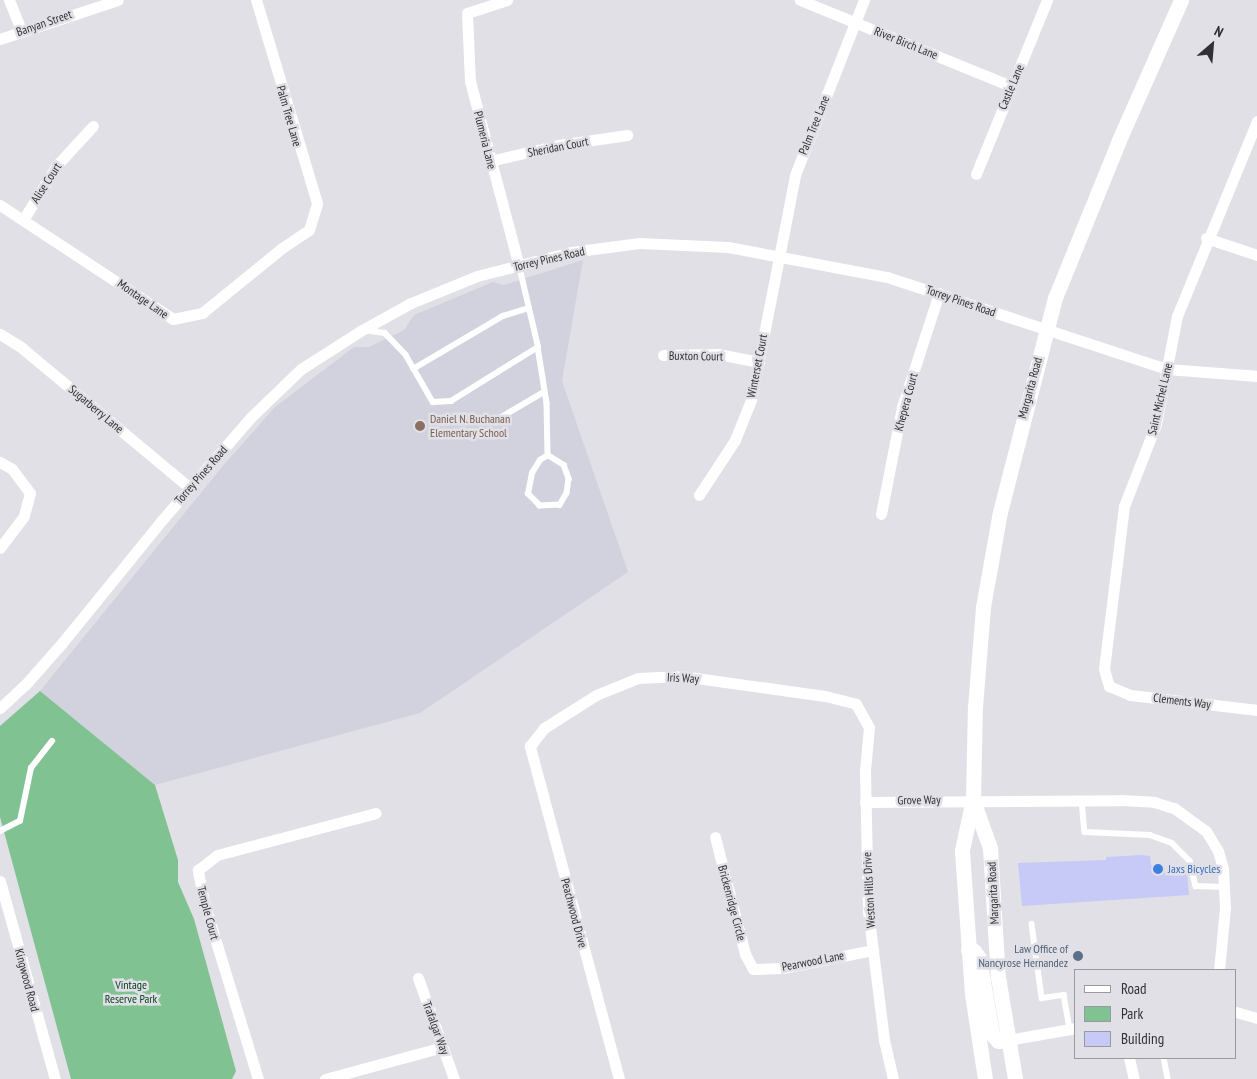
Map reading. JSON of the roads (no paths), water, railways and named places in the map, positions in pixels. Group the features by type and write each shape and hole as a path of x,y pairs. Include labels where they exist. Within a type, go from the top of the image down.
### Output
{"main road":[{"name":"Margarita Road","path":"986,1079 978,1050 968,950 962,850 973,799 975,707 983,607 1000,512 1055,298 1119,140 1181,0"},
{"name":"Margarita Road","path":"973,799 990,848 998,977 1015,1079"},
{"path":"968,950 974,951 979,958 992,1034 998,1041 1008,1040"}],"street":[{"path":"9,0 21,30"},
{"name":"Banyan Street","path":"0,38 118,0"},
{"name":"Palm Tree Lane","path":"256,0 317,203 309,230"},
{"name":"Plumeria Lane","path":"507,0 467,13 470,81 518,266"},
{"name":"River Birch Lane","path":"800,0 1011,86"},
{"name":"Palm Tree Lane","path":"779,255 795,175 864,0"},
{"name":"Castle Lane","path":"976,174 1047,0"},
{"name":"Saint Michel Lane","path":"1109,686 1104,669 1124,506 1156,424 1176,316 1206,238 1257,121"},
{"name":"Alise Court","path":"23,220 57,164 93,126"},
{"name":"Sheridan Court","path":"490,161 558,145 628,135"},
{"name":"Montage Lane","path":"0,205 173,319 202,313 282,248 309,230"},
{"path":"1206,238 1257,255"},
{"name":"Torrey Pines Road","path":"0,708 25,686 250,418 302,369 362,330 411,303 477,276 571,252 639,243 728,247 779,255 887,277 939,293 1046,331 1167,369 1257,376"},
{"name":"Winterset Court","path":"699,495 735,440 751,400 779,255"},
{"name":"Khepera Court","path":"881,514 902,407 939,293"},
{"name":"Sugarberry Lane","path":"0,334 22,348 190,488"},
{"name":"Buxton Court","path":"663,355 718,354 759,362"},
{"path":"0,462 12,469 30,493 24,516 0,548"},
{"name":"Iris Way","path":"530,746 544,728 596,695 638,678 682,676 825,696 856,704"},
{"name":"Clements Way","path":"1109,686 1130,695 1257,710"},
{"name":"Weston Hills Drive","path":"856,704 869,727 866,802 868,911 892,1079"},
{"name":"Peachwood Drive","path":"530,746 619,1079"},
{"name":"Grove Way","path":"866,802 973,799 1154,802 1192,818 1206,831 1218,851 1224,887 1219,969"},
{"name":"Temple Court","path":"258,1079 204,902 198,870 217,855 376,813"},
{"name":"Brickenridge Circle","path":"715,837 746,954 753,969"},
{"name":"Kingwood Road","path":"0,881 4,913 55,1079"},
{"name":"Pearwood Lane","path":"753,969 783,968 873,950"},
{"name":"Trafalgar Way","path":"418,978 454,1079"},
{"path":"1237,1012 1257,1018"},
{"path":"1008,1040 1073,1028"},
{"path":"325,1079 443,1047"},
{"path":"1129,1059 1134,1079"}],"lane":[{"path":"518,266 538,347 544,392 548,455"},
{"path":"413,368 503,316 529,308"},
{"path":"362,330 385,333 406,355 433,402 452,401 538,347"},
{"path":"498,419 544,392"},
{"path":"548,455 564,465 568,479 567,493 560,505 540,506 528,494 532,473 540,460 548,455"},
{"path":"0,831 20,821 31,768 52,741"},
{"path":"1082,800 1085,832 1150,835 1172,843 1190,862 1196,886 1224,887"},
{"path":"1032,924 1042,998 1064,995 1073,1028"},
{"path":"1164,1059 1168,1079"}],"place":[{"name":"Daniel N. Buchanan Elementary School","path":"420,426"},
{"name":"Jaxs Bicycles","path":"1158,869"},
{"name":"Law Office of Nancyrose Hernandez","path":"1078,956"}],"park label":[{"name":"Vintage Reserve Park","path":"131,992"}]}
